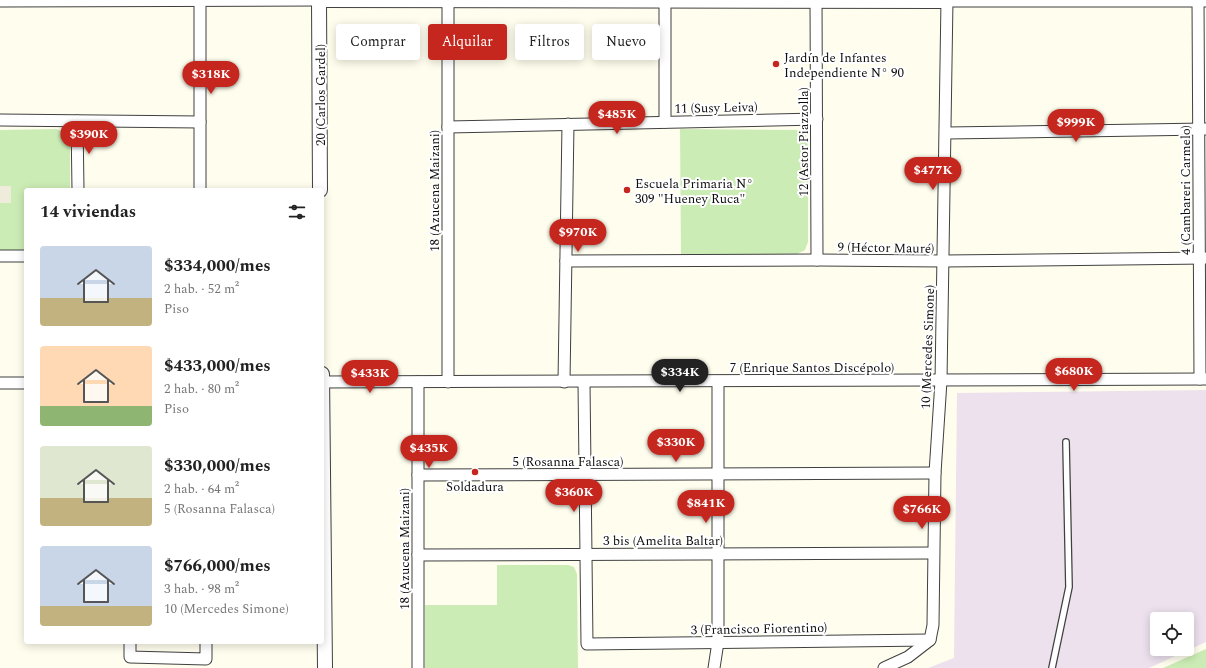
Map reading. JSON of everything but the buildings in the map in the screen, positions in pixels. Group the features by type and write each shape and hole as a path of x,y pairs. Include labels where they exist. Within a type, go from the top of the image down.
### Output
{"street":[{"name":"20 (Carlos Gardel)","path":"319,0 320,188"},
{"name":"18 (Azucena Maizani)","path":"448,0 448,382"},
{"path":"0,1 1201,0"},
{"name":"4 (Cambareri Carmelo)","path":"1201,0 1203,380"},
{"path":"200,1 200,188"},
{"path":"665,1 665,122"},
{"name":"12 (Astor Piazzolla)","path":"816,1 817,260"},
{"name":"10 (Mercedes Simone)","path":"930,640 933,625 935,473 941,381 947,1"},
{"name":"11 (Susy Leiva)","path":"448,127 817,119"},
{"path":"0,120 200,122"},
{"path":"78,121 78,188"},
{"path":"564,382 568,124"},
{"path":"946,133 1202,129"},
{"path":"0,256 24,256"},
{"name":"9 (Héctor Mauré)","path":"566,261 944,261 1203,258"},
{"name":"7 (Enrique Santos Discépolo)","path":"324,382 1203,380"},
{"name":"18 (Azucena Maizani)","path":"418,382 418,668"},
{"path":"584,382 586,555"},
{"path":"714,668 718,642 718,382"},
{"path":"0,383 24,383"},
{"name":"5 (Rosanna Falasca)","path":"418,475 935,473"},
{"name":"3 bis (Amelita Baltar)","path":"418,555 933,553"},
{"name":"3 (Francisco Fiorentino)","path":"586,555 587,644 930,640"},
{"path":"324,609 325,668"},
{"path":"884,668 908,657 930,640"},
{"path":"130,644 130,657 148,663 206,659 206,644"}],"lane":[{"path":"1052,668 1069,587 1066,442"}],"shaded area":[{"path":"0,186 11,186 11,203 0,203"},
{"path":"1206,390 1206,642 1194,647 1194,612 1150,612 1150,656 1175,656 1149,668 928,668 954,658 957,393"}],"green space":[{"path":"57,129 66,134 70,144 70,188 24,188 24,250 0,251 0,130"},
{"path":"680,129 799,130 805,132 808,140 808,242 805,250 797,254 681,255"},
{"path":"497,565 568,565 574,567 577,574 578,668 425,668 425,605 497,605"},
{"path":"1206,649 1206,668 1163,668 1190,656 1194,656 1194,654"}],"place":[{"name":"Jardín de Infantes Independiente N° 90","path":"776,64"},
{"name":"Escuela Primaria N° 309 \"Hueney Ruca\"","path":"627,190"},
{"name":"Soldadura","path":"475,472"}]}
